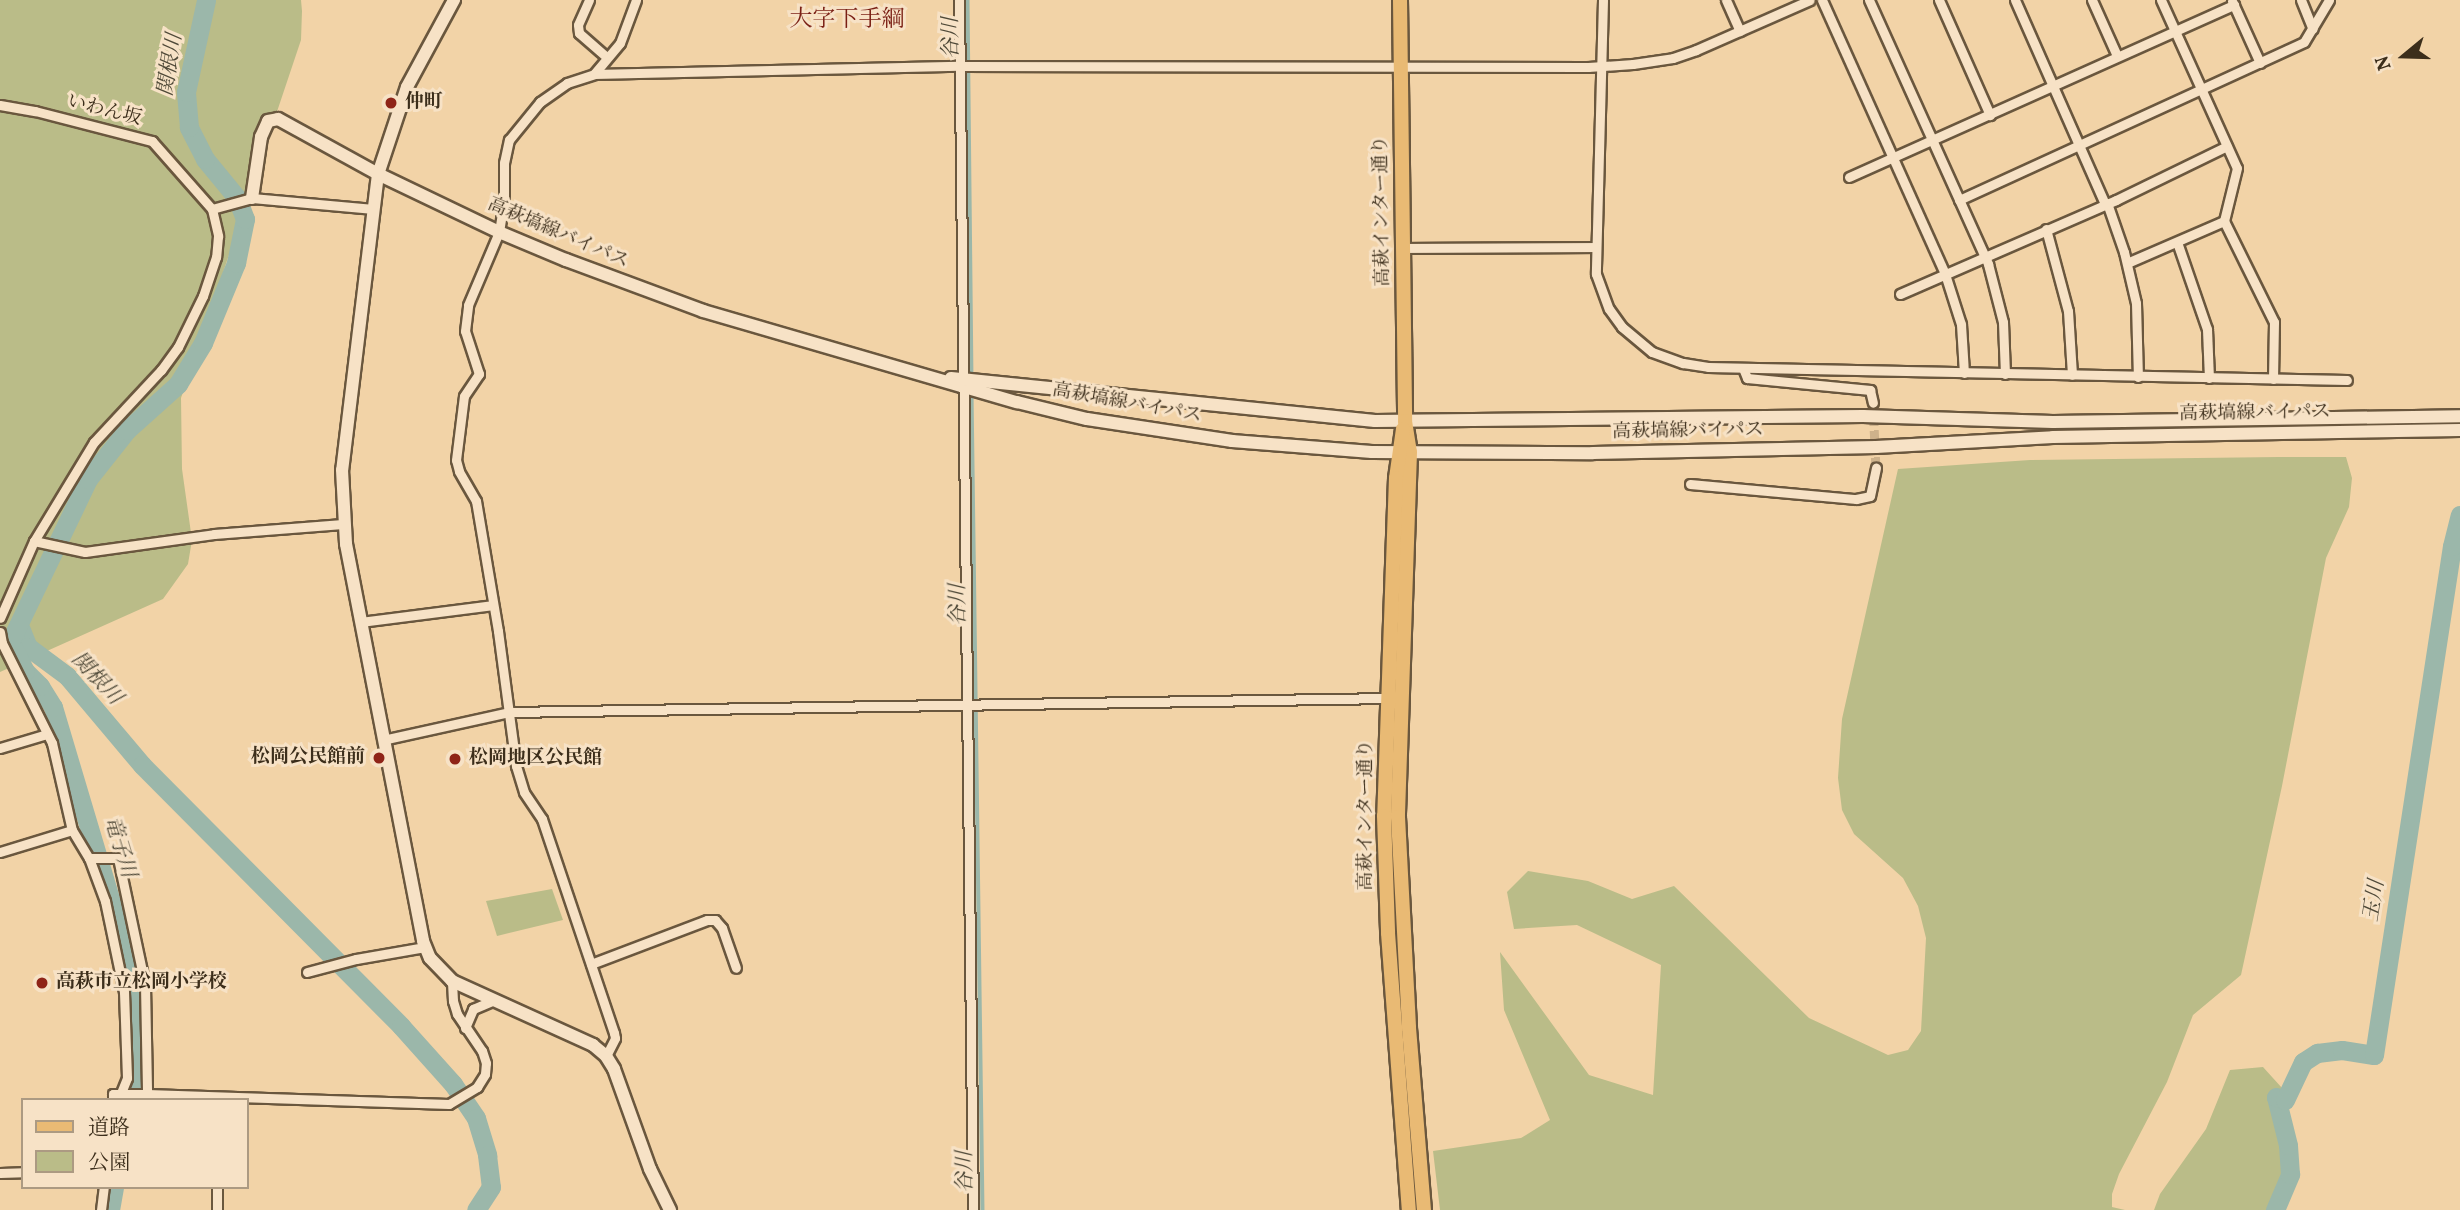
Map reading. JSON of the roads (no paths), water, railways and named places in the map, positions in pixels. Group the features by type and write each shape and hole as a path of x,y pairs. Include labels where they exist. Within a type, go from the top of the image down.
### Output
{"main road":[{"path":"454,0 407,87 378,174 342,470 343,524 425,947 438,969 452,981 593,1045 606,1056 614,1069 650,1170 670,1210"},
{"name":"高萩インター通り","path":"1400,0 1405,421 1393,698 1384,816 1388,933 1409,1210"},
{"name":"高萩塙線バイパス","path":"248,199 257,151 265,126 272,118 378,174 499,232 703,311 1087,419 1150,430 1291,447 1404,452 1593,453 1863,447 2053,437 2460,430"},
{"name":"高萩塙線バイパス","path":"964,384 1020,383 1288,415 1405,421 1863,416 2053,422 2460,416"},
{"name":"高萩インター通り","path":"1393,698 1403,920 1424,1210"}],"street":[{"path":"589,0 578,24 579,33 607,57"},
{"path":"594,74 628,29 636,0"},
{"path":"959,0 973,1210"},
{"path":"1603,0 1596,274 1609,309 1622,327 1652,352 1683,363 1744,368 2347,380"},
{"path":"1726,0 1740,30"},
{"path":"606,1056 615,1038 542,819 524,792 516,766 494,606 475,501 456,460 464,396 479,374 465,331 468,305 499,232 504,201 504,163 509,140 540,102 567,83 594,74 960,66 1601,66 1673,58 1810,0"},
{"path":"1822,0 1945,274 1961,324 1964,373"},
{"path":"1869,0 1984,256 2003,322 2005,374"},
{"path":"1939,0 1990,114"},
{"path":"2015,0 2106,203 2127,263 2136,303 2138,377"},
{"path":"2092,0 2117,56"},
{"path":"2161,0 2237,168 2224,221 2274,322 2273,379"},
{"path":"2301,0 2313,29"},
{"path":"1959,200 2304,42 2329,0"},
{"path":"1849,177 2175,32 2233,3 2260,63"},
{"name":"いわん坂","path":"0,105 35,111 152,141 215,208"},
{"path":"1900,294 2227,146"},
{"path":"0,618 34,541 94,442 161,370 178,347 203,296 216,257 218,236 215,208 248,199 373,209"},
{"path":"2127,263 2224,221"},
{"path":"2046,229 2068,311 2072,375"},
{"path":"2177,242 2207,329 2209,378"},
{"path":"1403,248 1596,247"},
{"path":"1744,368 1747,378 1870,390 1872,402"},
{"path":"1690,484 1856,499 1870,496 1876,468"},
{"path":"34,541 85,552 214,534 343,524"},
{"path":"361,622 494,606"},
{"path":"0,632 2,643 47,734 66,798 72,830 89,858 105,901 124,992 127,1078 116,1097"},
{"path":"383,740 509,712 1393,698"},
{"path":"0,748 47,734"},
{"path":"0,852 72,830"},
{"path":"89,858 118,858 131,907 145,985 145,1094"},
{"path":"591,964 707,920 715,920 722,928 736,968"},
{"path":"307,972 356,959 425,947"},
{"path":"248,1099 449,1104 477,1087 485,1074 486,1063 482,1051 465,1028 453,1001 452,981"},
{"path":"465,1028 473,1009 495,1000"},
{"path":"116,1097 145,1094 218,1098"},
{"path":"0,1173 21,1172"},
{"path":"101,1210 104,1189"},
{"path":"217,1189 217,1210"}],"waterway":[{"name":"関根川","path":"131,1098 135,1015 129,962 53,707 40,686 25,671 10,642 88,479 127,430 178,384 203,343 236,263 245,219 237,198 205,159 189,127 186,92 206,0"},
{"name":"谷川","path":"968,0 972,378"},
{"name":"谷川","path":"972,393 983,1210"},
{"name":"玉川","path":"2275,1210 2290,1174 2288,1145 2276,1097 2285,1100 2303,1062 2317,1053 2342,1050 2374,1055 2452,546 2460,515"},
{"name":"関根川","path":"19,625 28,647 67,676 142,765 401,1026 453,1084 476,1118 487,1155 491,1187 476,1210"},
{"name":"竜子川","path":"110,1210 114,1189"}],"tunnel":[{"path":"1873,403 1876,468"}],"place":[{"name":"仲町","path":"391,103"},
{"name":"松岡公民館前","path":"379,758"},
{"name":"松岡地区公民館","path":"455,759"},
{"name":"高萩市立松岡小学校","path":"42,983"}],"district":[{"name":"大字下手綱","path":"847,20"}]}
